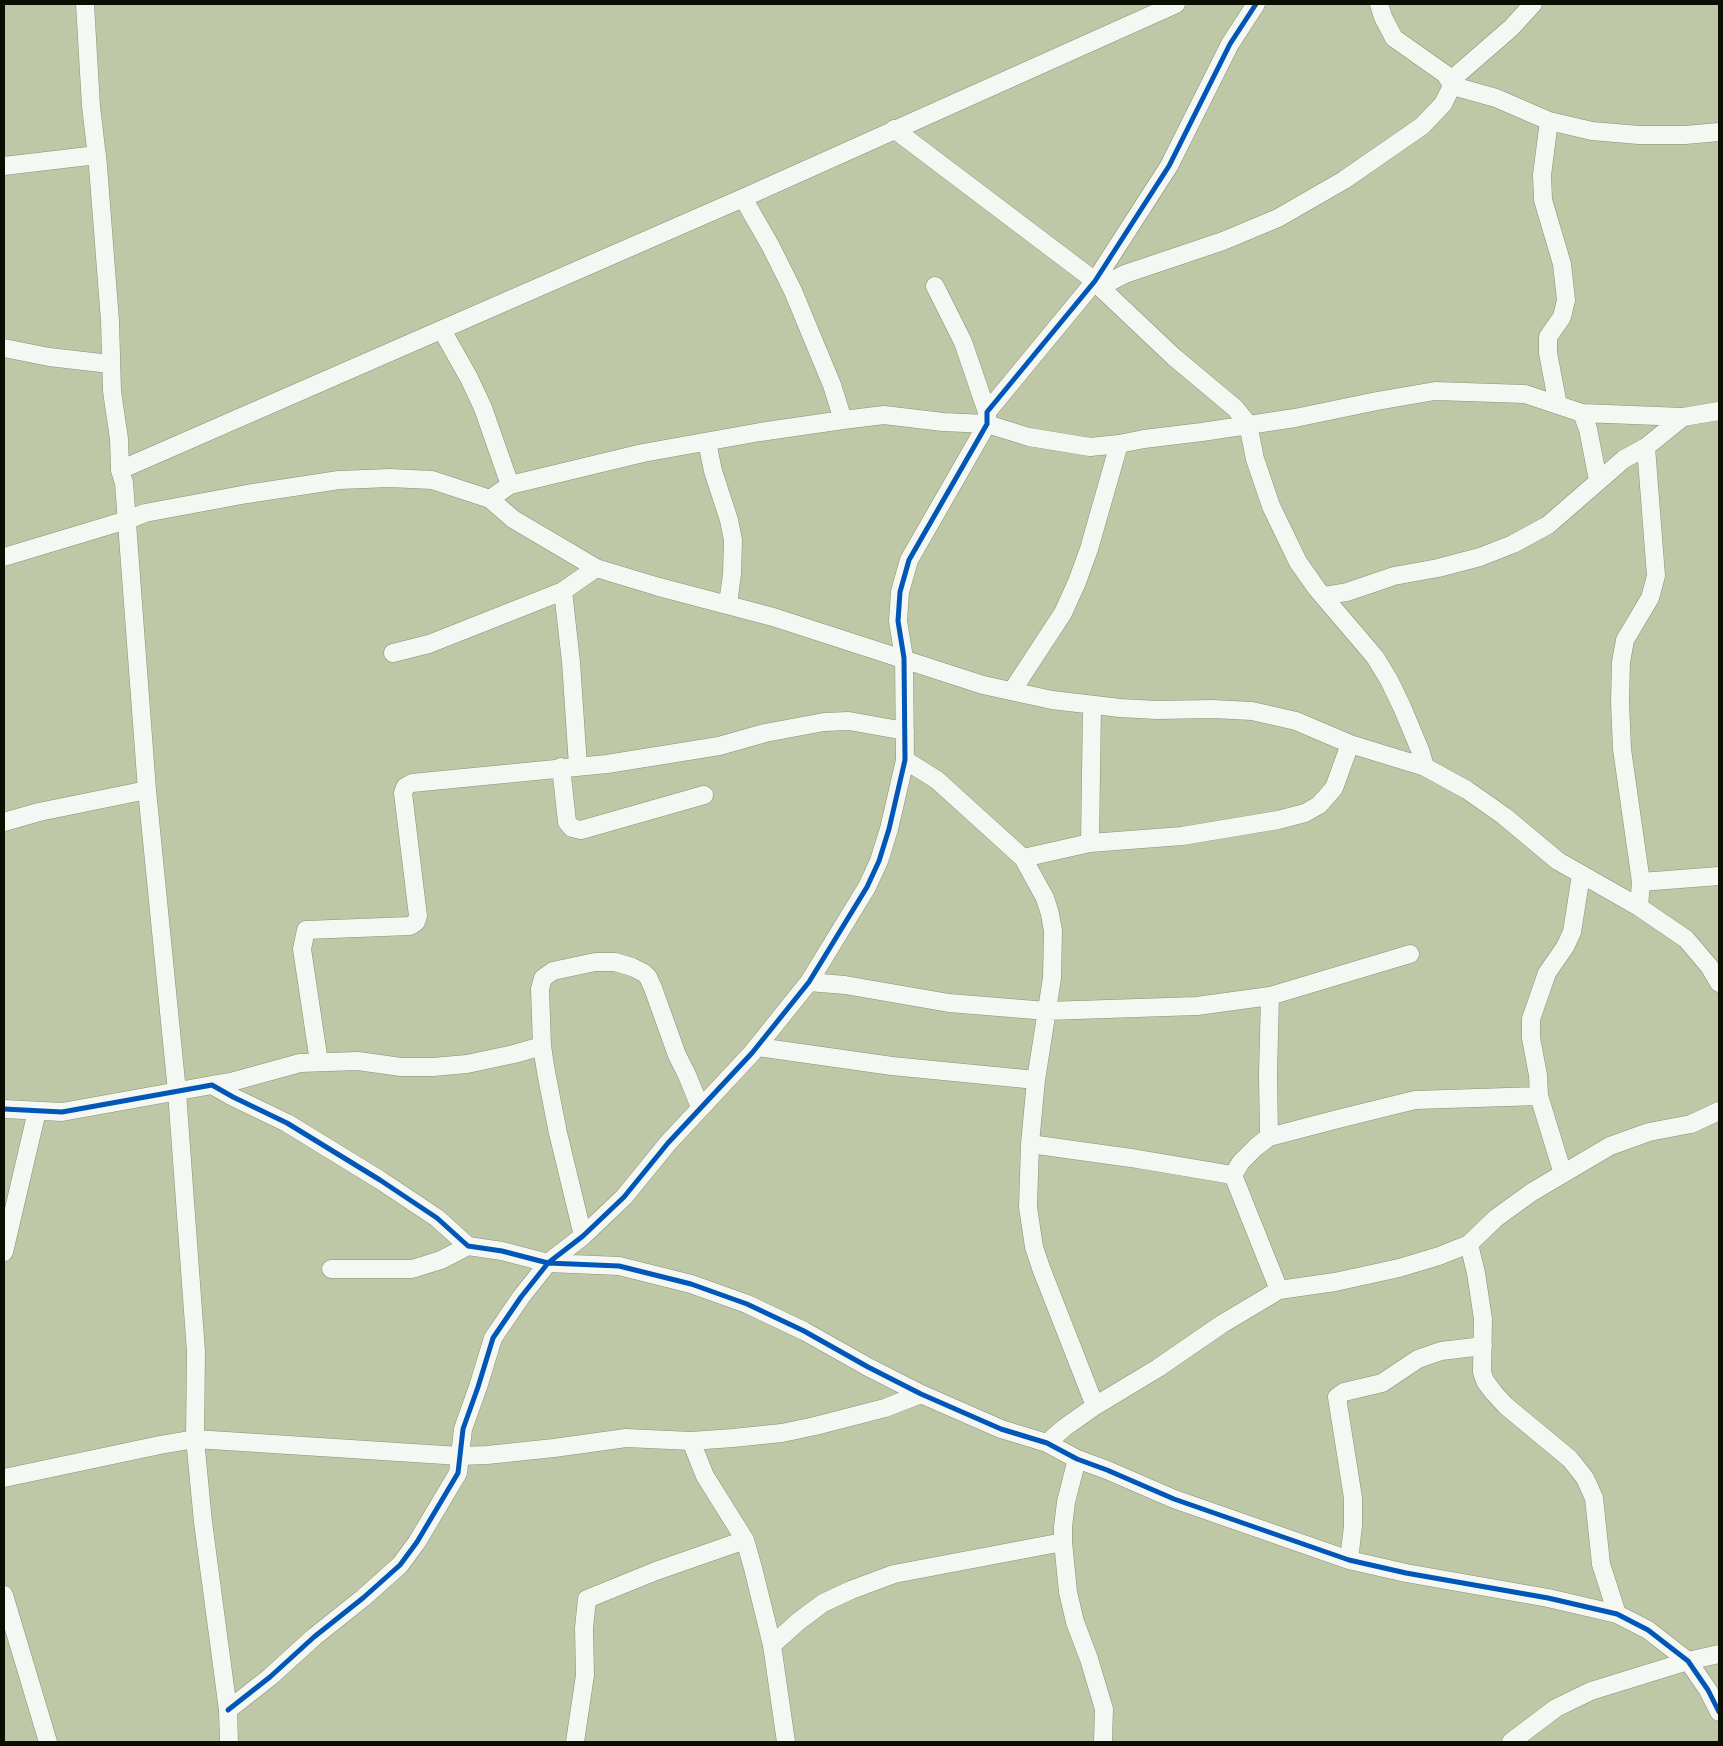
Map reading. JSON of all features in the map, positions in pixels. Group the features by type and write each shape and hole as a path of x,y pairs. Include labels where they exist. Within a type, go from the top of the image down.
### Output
{"street":[{"path":"85,4 91,106 97,155 110,321 110,364 119,440 120,470 124,483 147,790 177,1092 196,1352 195,1439 203,1522 228,1710 229,1742"},
{"path":"120,470 743,198 1176,4"},
{"path":"228,1710 270,1677 314,1637 363,1598 400,1565 417,1542 458,1473 463,1429 493,1338 521,1297 548,1263 583,1236 624,1197 700,1107 758,1047 809,982 867,887 879,861 889,829 905,760 904,658 898,621 900,592 910,560 987,418 1097,284 1169,166 1230,44 1256,4"},
{"path":"1379,4 1383,17 1394,38 1438,68 1445,74 1453,86 1496,98 1550,121 1592,131 1638,135 1685,135 1719,132"},
{"path":"1097,284 1223,241 1278,218 1344,180 1422,126 1443,104 1458,74 1511,28 1533,4"},
{"path":"1550,121 1542,175 1543,200 1562,264 1566,300 1562,317 1548,337 1548,354 1558,405"},
{"path":"894,129 1097,284 1174,357 1235,408 1248,424 1255,459 1274,514 1298,562 1375,658 1389,680 1420,750 1424,767"},
{"path":"4,166 97,155"},
{"path":"743,198 770,245 793,291 832,385 843,420"},
{"path":"934,286 963,342 987,418"},
{"path":"442,330 469,378 483,408 510,485"},
{"path":"4,348 49,357 110,364"},
{"path":"490,499 510,485 643,453 843,420 884,416 944,422 987,418 1029,437 1090,446 1119,444 1144,438 1202,432 1295,418 1435,391 1525,394 1582,412 1683,417 1719,411"},
{"path":"1582,412 1588,429 1598,480"},
{"path":"1324,596 1347,592 1394,576 1438,568 1472,559 1513,544 1548,524 1624,459 1646,447 1683,417"},
{"path":"707,442 713,471 729,520 733,540 732,574 728,604"},
{"path":"1012,691 1063,613 1077,582 1089,549 1119,444"},
{"path":"1639,907 1641,882 1622,749 1620,702 1621,662 1626,640 1650,598 1656,576 1646,447"},
{"path":"4,556 145,513 339,480 390,478 432,480 490,499 513,519 596,568 659,587 728,604 904,658 983,685 1052,700 1092,705 1157,710 1212,709 1252,711 1296,720 1350,744 1424,767 1468,790 1504,816 1558,861 1639,907 1686,939 1709,966 1719,983"},
{"path":"392,653 430,644 563,592 596,568"},
{"path":"563,592 571,671 567,822 572,828 581,830 704,795"},
{"path":"1090,843 1092,705"},
{"path":"319,1062 302,949 306,930 410,926 416,922 418,916 403,793 405,787 412,783 607,764 719,746 764,734 824,722 849,721 905,731"},
{"path":"1023,858 1090,843 1182,836 1278,820 1305,813 1318,805 1334,788 1350,744"},
{"path":"905,760 937,780 1023,858 1044,898 1053,932 1052,978 1036,1080 1030,1144 1028,1207 1034,1247 1041,1268 1095,1406"},
{"path":"4,822 39,812 147,790"},
{"path":"1563,1174 1539,1096 1538,1075 1531,1038 1531,1019 1547,973 1565,947 1572,932 1581,875"},
{"path":"1641,882 1719,876"},
{"path":"809,982 845,985 949,1003 1047,1010 1197,1006 1270,996 1410,954"},
{"path":"583,1236 558,1133 542,1046 540,989 543,978 553,971 595,962 615,962 632,967 648,977 677,1056 700,1107"},
{"path":"1269,1137 1268,1056 1270,996"},
{"path":"4,1109 62,1112 231,1082 300,1063 358,1061 401,1068 433,1067 467,1064 542,1046"},
{"path":"758,1047 892,1066 1036,1080"},
{"path":"212,1085 287,1122 380,1180 437,1218 468,1246 502,1251 548,1263 619,1266 700,1287 747,1304 804,1331 921,1394 1002,1429 1047,1443 1077,1459 1174,1499 1349,1560 1406,1573 1548,1598 1617,1614 1648,1630 1688,1661 1708,1690 1719,1712"},
{"path":"1233,1175 1241,1162 1269,1137 1415,1100 1539,1096"},
{"path":"4,1252 37,1111"},
{"path":"1047,1443 1064,1428 1095,1406 1158,1368 1222,1324 1279,1290 1335,1282 1400,1268 1469,1244 1496,1218 1532,1192 1610,1146 1649,1132 1691,1124 1719,1111"},
{"path":"1030,1144 1233,1175"},
{"path":"1233,1175 1279,1290"},
{"path":"1469,1244 1476,1273 1482,1319 1482,1372 1485,1381 1506,1406 1570,1459 1585,1478 1594,1498 1601,1564 1617,1614"},
{"path":"331,1269 412,1269 441,1260 468,1246"},
{"path":"1349,1560 1353,1526 1353,1498 1337,1397 1344,1392 1382,1383 1418,1358 1441,1351 1483,1346"},
{"path":"4,1478 195,1439 460,1456 487,1456 626,1438 691,1441 782,1433 885,1408 921,1394"},
{"path":"691,1441 706,1476 745,1540 772,1646 786,1742"},
{"path":"1077,1459 1066,1502 1063,1542 1068,1592 1075,1622 1089,1659 1104,1709 1103,1742"},
{"path":"575,1742 585,1675 584,1628 587,1599 656,1571 745,1540"},
{"path":"772,1646 799,1621 823,1603 886,1577 943,1564 1063,1542"},
{"path":"4,1595 48,1742"},
{"path":"1511,1742 1556,1708 1591,1691 1688,1661 1719,1654"}],"cycle path":[{"path":"228,1710 270,1677 314,1637 363,1598 400,1565 417,1542 458,1473 463,1429 493,1338 521,1297 548,1263 583,1236 624,1197 668,1143 752,1053 809,982 867,887 879,861 889,829 905,760 904,658 898,621 900,592 909,560 987,424 987,412 1095,281 1169,166 1230,44 1256,4"},
{"path":"4,1109 62,1112 212,1085 287,1123 380,1180 437,1218 468,1246 502,1251 548,1263 619,1266 691,1284 747,1304 804,1331 921,1394 1001,1429 1047,1443 1077,1459 1174,1499 1349,1560 1406,1573 1548,1598 1617,1614 1648,1630 1688,1661 1708,1690 1719,1712"}]}
